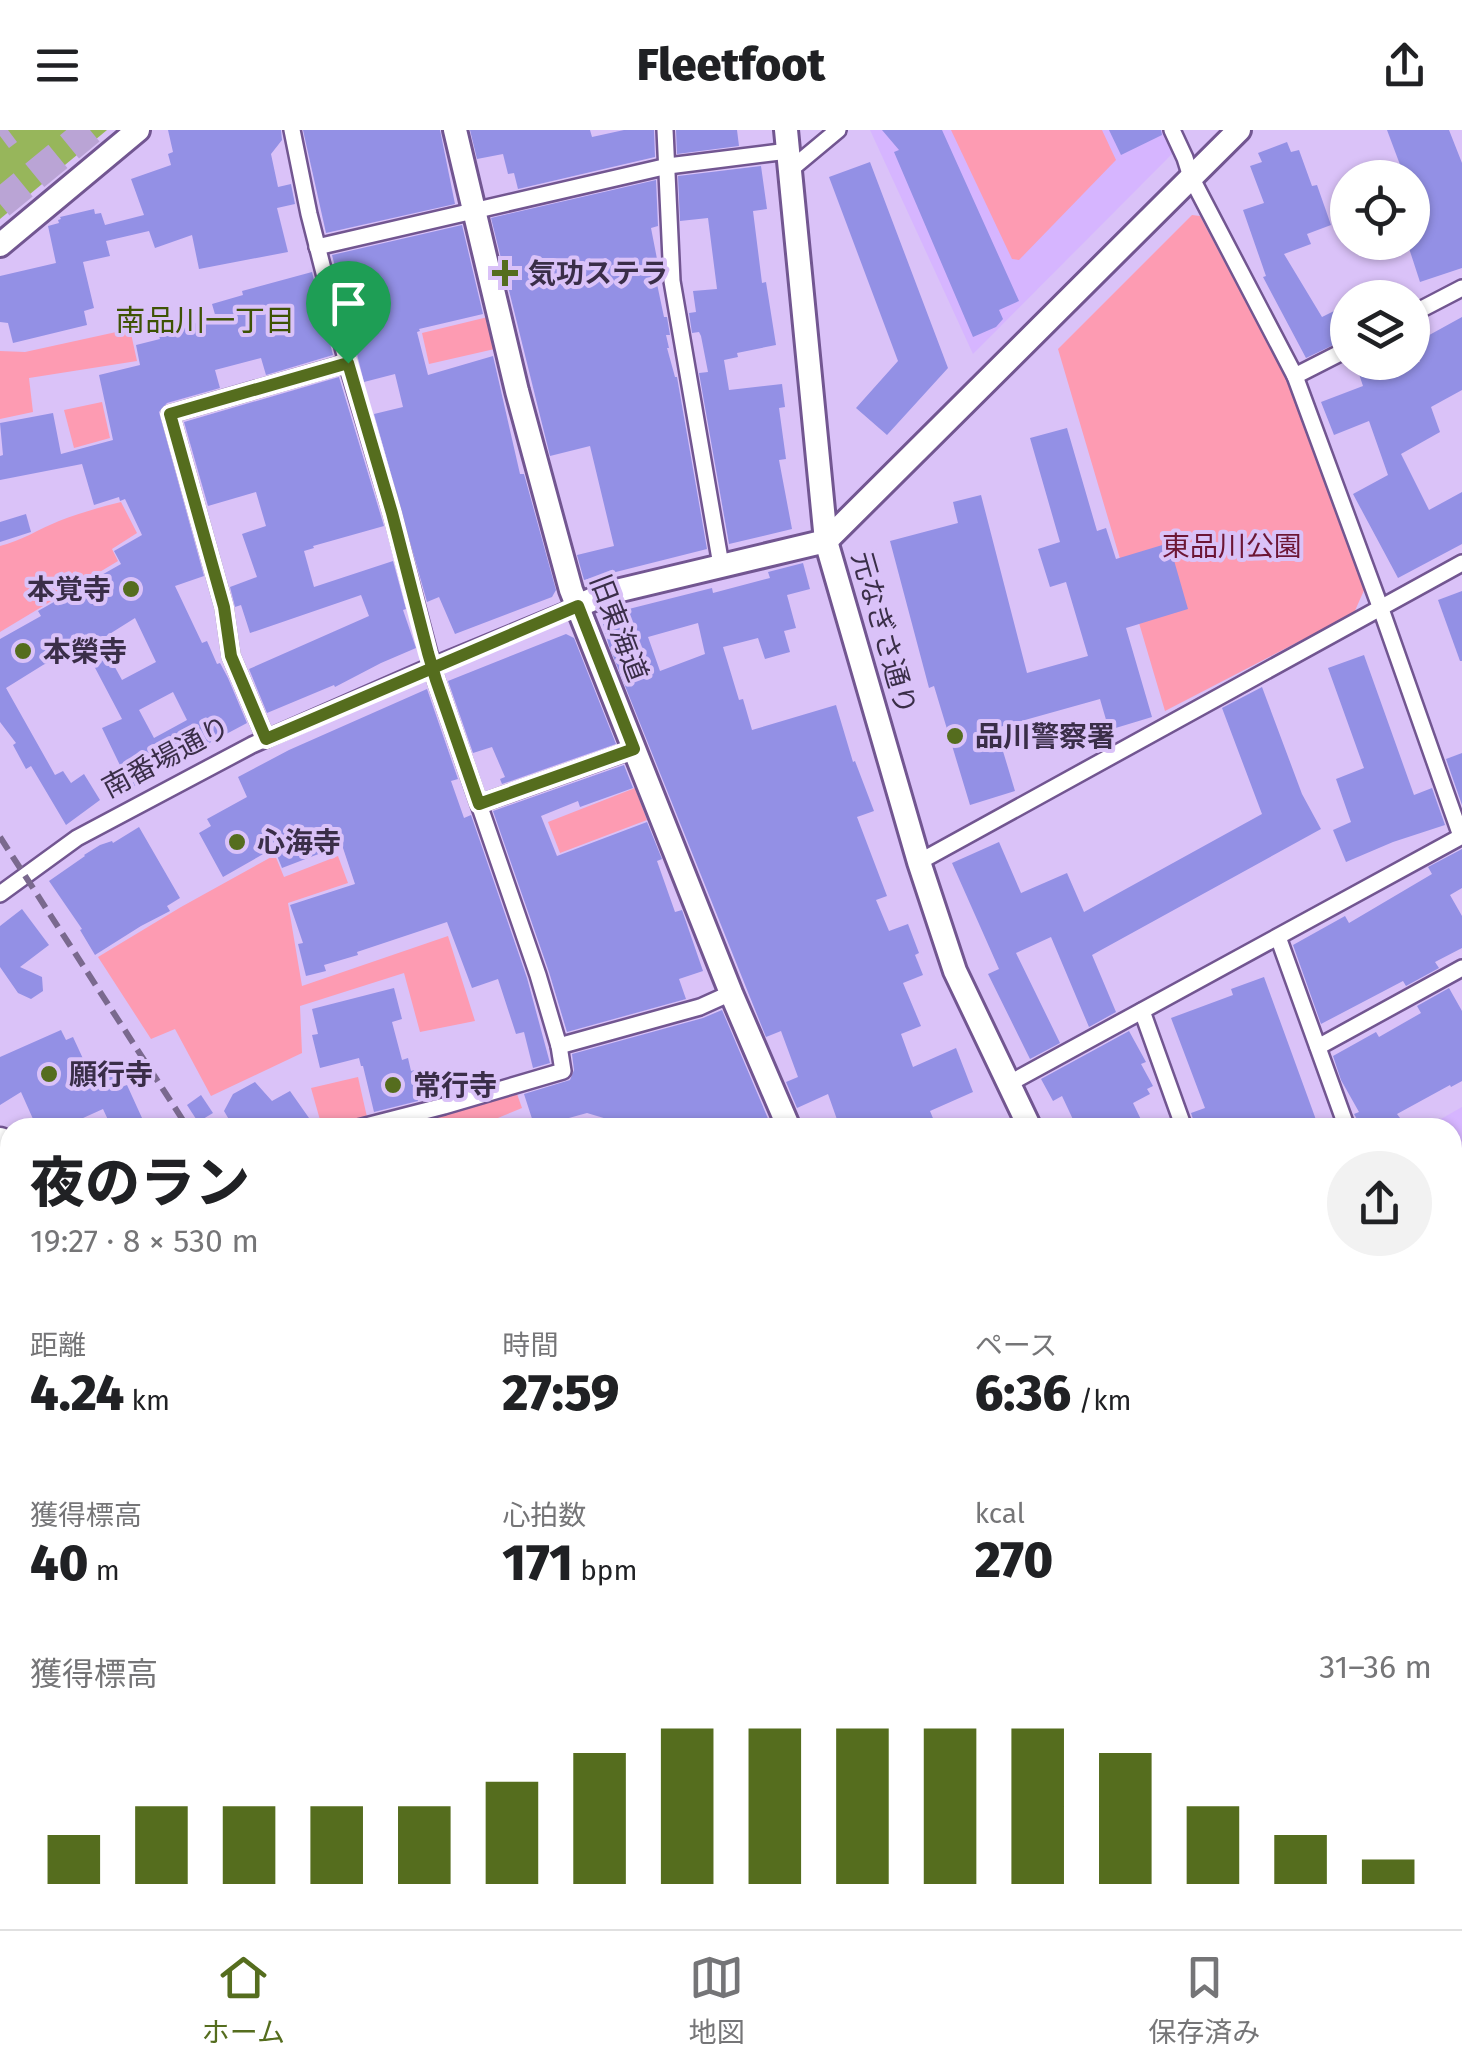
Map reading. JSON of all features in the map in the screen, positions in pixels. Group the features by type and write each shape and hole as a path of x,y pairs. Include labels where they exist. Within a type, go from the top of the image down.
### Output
{"street":[{"path":"292,130 348,363 432,666 538,975 563,1071 397,1118"},
{"name":"旧東海道","path":"455,130 570,590 784,1118"},
{"path":"665,130 672,281 721,565"},
{"path":"318,247 668,166 788,150 838,130"},
{"path":"1008,1084 1462,836 1295,376 1191,177 1172,130"},
{"path":"826,542 1239,130"},
{"path":"0,245 132,132"},
{"name":"元なぎさ通り","path":"788,150 826,542 918,862 954,971 1025,1118"},
{"path":"1430,305 1462,288"},
{"path":"1295,376 1330,358"},
{"path":"266,739 231,656 224,607 170,414 348,363"},
{"name":"南番場通り","path":"0,894 76,838 266,739 432,666 608,594 826,542"},
{"path":"918,862 1462,563"},
{"path":"479,804 634,749"},
{"path":"1278,937 1343,1118"},
{"path":"1318,1048 1462,968"},
{"path":"559,1046 700,1007 731,993"},
{"path":"1142,1011 1180,1118"}],"shaded area":[{"path":"0,130 107,130 0,219"},
{"path":"870,130 1162,130 1173,153 973,354"},
{"path":"1462,1107 1462,1118 1443,1118"}],"green space":[{"path":"951,130 1102,130 1116,160 1019,260 1012,259"},
{"name":"東品川公園","path":"1192,215 1200,216 1288,374 1365,588 1354,613 1165,711 1058,349"},
{"path":"492,316 499,348 429,364 422,333"},
{"path":"130,329 137,361 29,378 33,412 0,419 0,351 25,352"},
{"path":"102,402 110,438 74,448 64,410"},
{"path":"121,502 137,533 112,549 118,561 0,632 0,546 67,518"},
{"path":"635,788 647,820 560,853 548,822"},
{"path":"275,855 284,877 338,856 348,883 288,903 302,986 448,936 475,1021 420,1032 404,973 300,1006 302,1053 211,1096 175,1029 151,1039 98,957"},
{"path":"358,1077 367,1117 319,1118 311,1088"},
{"path":"516,1091 522,1108 498,1118 417,1118"}],"building":[{"path":"168,130 281,130 282,140 271,154 278,187 291,184 295,204 277,208 288,252 199,269 192,235 155,248 149,231 106,241 110,256 83,262 94,308 84,311 87,325 13,343 8,323 0,322 0,276 56,263 48,226 59,223 60,217 94,209 95,214 101,213 105,225 144,215 131,179 171,165 168,154 173,152"},
{"path":"303,130 440,130 455,204 326,233"},
{"path":"470,130 590,130 592,137 624,130 654,130 655,157 518,189 514,173 508,174 503,154 477,159"},
{"path":"676,130 737,130 739,146 677,154"},
{"path":"882,130 942,130 1019,301 999,310 1003,319 996,327 973,337 894,152 899,150"},
{"path":"1109,130 1161,130 1162,135 1121,155"},
{"path":"1387,130 1449,130 1462,163 1462,268 1419,280 1413,260 1430,260 1430,160 1398,160"},
{"path":"1287,142 1291,152 1299,150 1330,222 1307,234 1311,244 1284,254 1322,317 1330,313 1330,347 1306,358 1263,277 1266,276 1243,210 1264,203 1250,166 1262,162 1258,153"},
{"path":"870,162 948,368 887,435 856,408 898,361 829,177"},
{"path":"761,166 767,209 753,211 762,283 766,282 776,345 737,353 738,357 724,360 729,390 782,384 785,407 779,408 786,459 779,460 792,529 729,544 699,373 708,372 701,336 699,332 692,333 689,313 696,312 693,291 717,289 708,218 680,221 678,176"},
{"path":"656,180 658,226 651,228 658,264 653,265 667,317 667,348 677,377 707,549 584,580 577,555 614,546 590,446 550,456 491,218"},
{"path":"462,225 483,314 419,329 428,375 493,356 520,474 524,474 556,590 552,597 455,634 439,597 427,602 374,414 403,407 395,374 364,382 332,255"},
{"path":"312,272 333,355 266,375 261,358 215,370 220,388 167,403 159,412 204,576 175,586 202,643 207,641 228,678 247,723 131,788 102,728 122,719 93,664 89,666 78,647 43,665 6,688 55,775 63,771 71,783 84,774 100,800 66,825 31,766 26,769 13,745 16,743 0,722 0,639 41,616 38,611 121,564 114,551 142,535 125,499 120,501 119,497 94,505 82,464 0,480 0,423 53,413 61,454 113,440 99,375 140,365 136,345 160,339 158,333 216,318 212,304 243,295 242,291","holes":["135,618 156,662 122,680 100,640","173,692 187,720 154,738 139,710"]},
{"path":"1462,317 1462,390 1431,407 1440,432 1401,454 1429,510 1462,492 1462,544 1398,578 1353,494 1388,475 1369,421 1334,435 1321,402 1363,386 1361,380 1430,380 1430,335"},
{"path":"339,377 384,526 304,551 314,587 393,561 416,648 335,687 267,713 249,669 369,616 361,595 250,633 241,605 235,607 230,587 257,577 242,534 266,526 256,492 208,506 184,422"},
{"path":"1067,428 1097,531 1106,528 1116,559 1169,543 1188,609 1126,628 1152,717 1109,730 1100,699 996,728 1015,791 970,805 934,686 929,688 890,541 958,523 953,502 981,495 1027,673 1088,656 1066,582 1050,587 1038,549 1060,542 1030,438"},
{"path":"26,514 31,532 0,542 0,522"},
{"path":"803,563 810,589 787,595 796,628 784,631 790,652 765,659 758,638 723,647 752,730 836,705 853,762 874,811 857,817 887,896 876,900 889,931 908,924 919,953 915,955 923,975 903,983 921,1026 901,1034 913,1067 956,1048 973,1092 930,1111 933,1118 836,1118 828,1094 797,1108 786,1082 798,1077 781,1031 766,1037 609,646 601,616 770,578 768,572","holes":["698,623 705,654 660,671 648,637"]},
{"path":"1462,591 1462,661 1460,661 1438,600"},
{"path":"566,634 574,638 616,744 502,784 500,779 505,777 492,747 473,753 448,681"},
{"path":"1364,655 1414,795 1432,788 1445,825 1346,862 1333,830 1351,822 1336,779 1364,768 1328,668"},
{"path":"1262,687 1302,794 1321,829 1092,955 1116,1012 1089,1027 1051,937 1016,953 1060,1043 1030,1059 988,974 999,969 952,863 999,842 1021,893 1067,873 1084,912 1262,814 1222,708"},
{"path":"427,689 458,779 451,781 464,818 471,815 527,978 550,1063 533,1068 524,1032 516,1034 498,979 472,988 447,922 357,952 358,955 324,965 326,971 306,976 298,944 303,943 290,905 355,884 342,845 282,868 274,848 223,877 199,833 211,826 207,819 247,797 238,777"},
{"path":"1462,753 1462,805 1446,759"},
{"path":"624,765 633,788 580,807 578,801 541,816 557,856 647,822 662,859 657,861 675,912 682,910 703,971 679,979 686,999 567,1032 493,811"},
{"path":"139,827 180,898 167,906 170,911 95,955 49,881 100,845 113,843"},
{"path":"1462,849 1462,888 1450,895 1462,916 1462,948 1435,962 1439,968 1406,986 1403,981 1321,1024 1293,945 1345,916 1349,923 1432,874 1428,867"},
{"path":"22,909 49,945 20,967 42,977 43,991 31,999 18,993 0,967 0,926"},
{"path":"1264,977 1315,1118 1193,1118 1191,1113 1205,1108 1171,1018 1233,995 1231,989"},
{"path":"394,988 402,1019 392,1022 402,1060 408,1058 411,1071 419,1069 424,1089 415,1091 418,1101 374,1112 359,1058 320,1068 312,1035 318,1034 312,1009"},
{"path":"1449,988 1462,1011 1462,1081 1397,1114 1400,1118 1356,1118 1354,1114 1359,1112 1333,1056 1376,1032 1379,1037 1421,1013 1417,1006"},
{"path":"722,1010 768,1118 604,1118 587,1113 569,1118 532,1118 524,1094 570,1080 574,1070 572,1054"},
{"path":"61,1030 66,1040 73,1037 91,1076 105,1069 108,1076 115,1073 121,1087 127,1085 142,1118 107,1118 103,1109 83,1118 33,1118 21,1092 0,1105 0,1057"},
{"path":"1129,1031 1146,1062 1141,1064 1153,1086 1147,1089 1150,1094 1133,1103 1140,1118 1072,1118 1062,1096 1053,1101 1041,1079"},
{"path":"255,1082 272,1101 290,1091 309,1118 228,1118 224,1111 233,1094"},
{"path":"201,1095 213,1113 195,1118 187,1105"}],"tunnel":[{"path":"0,136 8,130"},
{"path":"0,204 90,130"}],"railway":[{"path":"0,837 182,1118"}],"place":[{"name":"気功ステラ","path":"505,273"},
{"name":"本覚寺","path":"131,589"},
{"name":"本榮寺","path":"23,651"},
{"name":"品川警察署","path":"955,736"},
{"name":"心海寺","path":"237,842"},
{"name":"願行寺","path":"49,1074"},
{"name":"常行寺","path":"393,1085"}],"district":[{"name":"南品川一丁目","path":"205,321"}],"route":[{"path":"348,363 170,414 224,607 231,656 266,739 432,666 578,606 634,749 479,804 436,680 432,666 428,653 392,513 348,363"}]}
